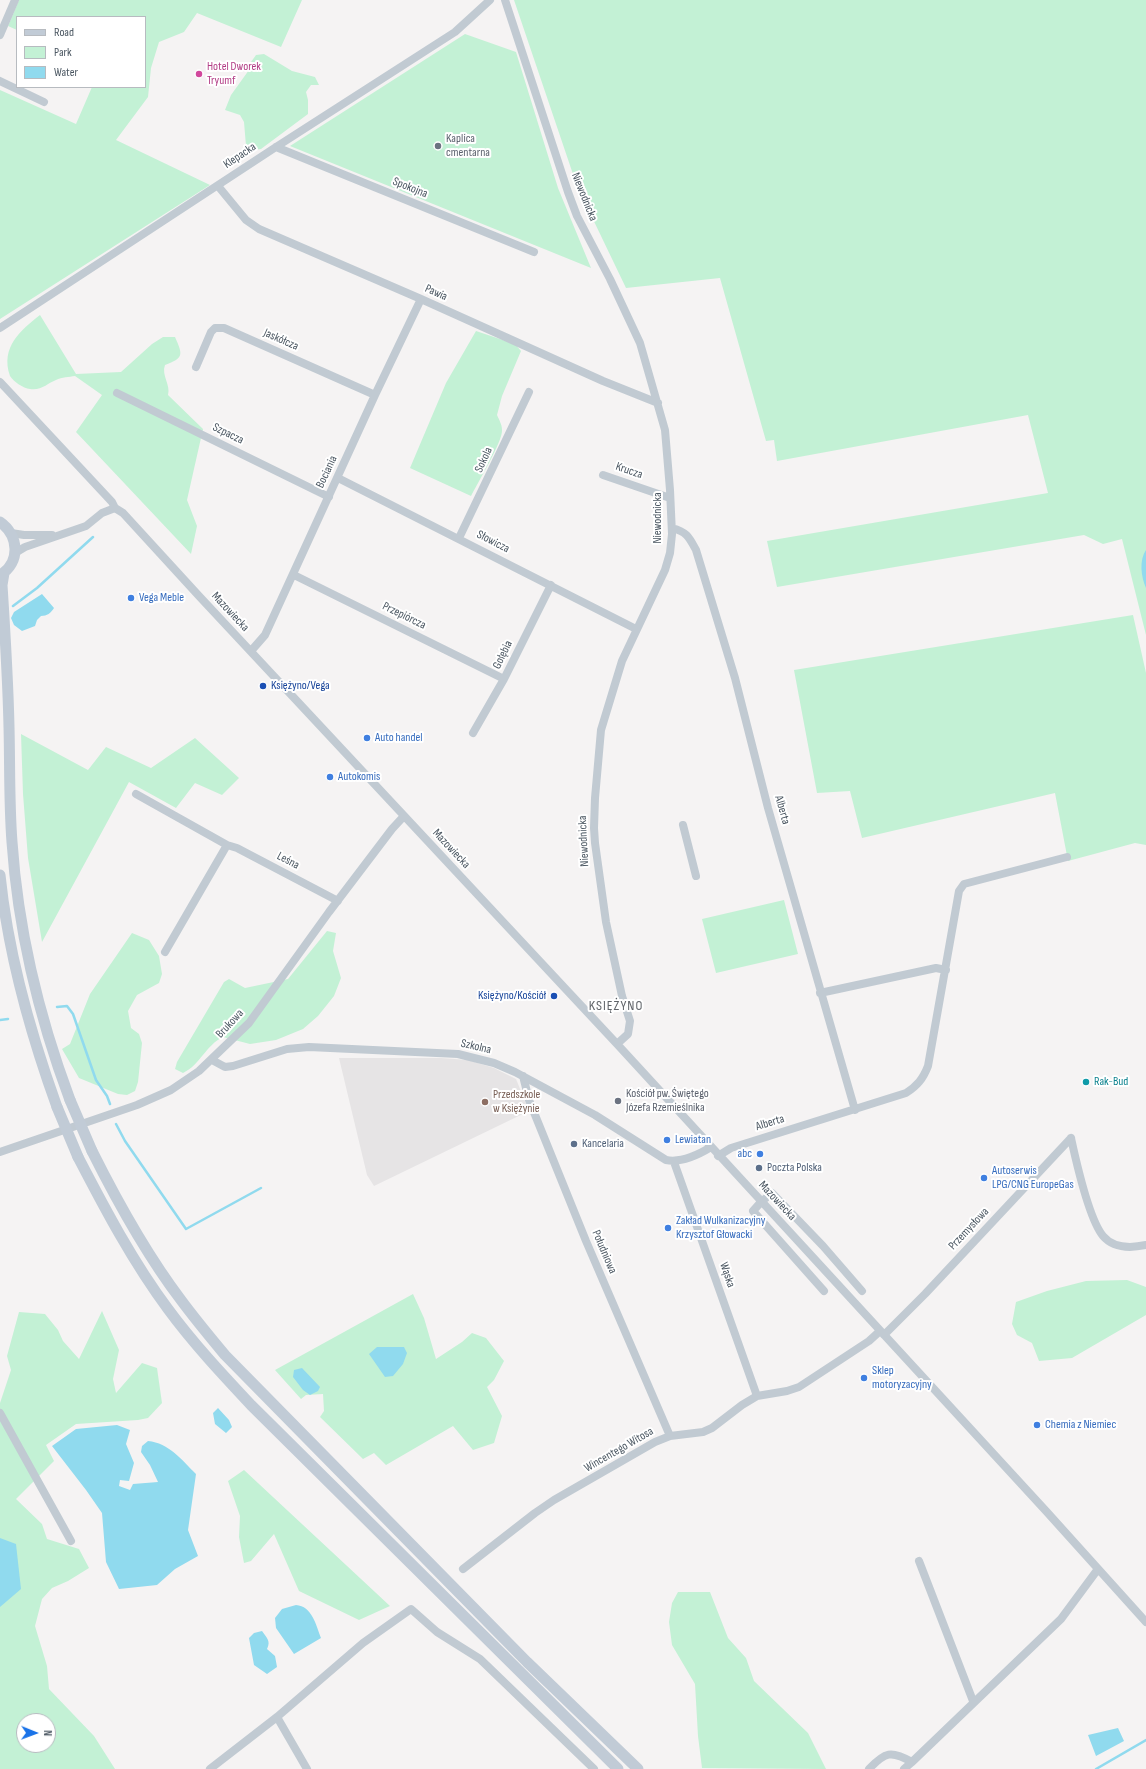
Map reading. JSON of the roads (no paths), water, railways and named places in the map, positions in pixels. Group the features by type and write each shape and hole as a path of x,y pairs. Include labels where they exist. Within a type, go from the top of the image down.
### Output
{"main road":[{"path":"0,522 11,533 15,543 15,553 11,564 2,574 2,585 7,670 10,803 21,922 44,1023 70,1100 92,1151 111,1188 144,1245 180,1300 225,1355 527,1662 638,1769"},
{"path":"0,875 15,969 40,1059 57,1107 78,1157 99,1197 134,1258 167,1308 212,1363 257,1411 618,1769"}],"street":[{"path":"0,35 15,0"},
{"name":"Klepacka","path":"0,328 276,147 455,32 490,0"},
{"name":"Niewodnicka","path":"505,0 568,192 577,216 610,279 640,343 665,430 672,528 670,553 665,570 622,661 601,730 595,798 594,828 600,885 606,922 622,996 630,1021 628,1034 617,1044"},
{"path":"0,81 44,102"},
{"name":"Spokojna","path":"276,147 534,252"},
{"name":"Pawia","path":"218,186 246,220 259,229 421,299 603,381 658,403"},
{"name":"Bociania","path":"251,651 265,635 294,575 375,396 421,299"},
{"name":"Jaskółcza","path":"196,367 211,332 215,328 224,328 375,396"},
{"name":"Mazowiecka","path":"0,382 112,502 115,508 123,513 617,1044 1146,1622"},
{"name":"Sokola","path":"459,538 529,392"},
{"name":"Szpacza","path":"117,393 329,497"},
{"name":"Krucza","path":"603,475 670,498"},
{"name":"Słowicza","path":"338,478 636,629"},
{"path":"15,553 25,547 86,526 102,513 115,508"},
{"name":"Alberta","path":"672,528 682,531 690,538 696,550 735,678 768,808 796,903 820,993 855,1110"},
{"path":"11,533 24,535 59,535"},
{"name":"Przepiórcza","path":"294,575 504,679"},
{"name":"Gołębia","path":"473,733 504,679 551,585"},
{"name":"Leśna","path":"136,794 227,845 237,848 338,900"},
{"name":"Brukowa","path":"0,1152 107,1117 155,1098 199,1071 249,1023 338,900 392,829 404,816"},
{"path":"683,825 696,876"},
{"path":"165,952 227,845"},
{"name":"Alberta","path":"718,1156 731,1148 906,1093 917,1086 924,1076 928,1066 959,891 964,884 1067,857"},
{"path":"820,993 936,968 946,970"},
{"name":"Szkolna","path":"212,1060 225,1067 233,1066 287,1048 309,1047 458,1054 494,1063 523,1076 595,1115 658,1157 674,1162"},
{"name":"Południowa","path":"523,1076 529,1100 586,1241 670,1436"},
{"name":"Przemysłowa","path":"882,1333 925,1294 1071,1138 1077,1166 1096,1226 1104,1238 1125,1248 1146,1245"},
{"path":"674,1162 700,1154 711,1147"},
{"name":"Wąska","path":"674,1162 757,1396"},
{"path":"824,1291 753,1211 772,1193 862,1291"},
{"name":"Wincentego Witosa","path":"463,1569 554,1500 655,1442 670,1436 703,1432 712,1428 742,1405 757,1396 787,1392 799,1387 882,1333"},
{"path":"0,1413 70,1542"},
{"path":"920,1561 973,1701"},
{"path":"904,1769 973,1701 1036,1644 1061,1619 1098,1569"},
{"path":"210,1769 277,1717 363,1644 411,1609 437,1632 480,1659 594,1769"},
{"path":"277,1717 307,1769"},
{"path":"869,1769 880,1758 887,1754 900,1755 912,1762"}],"water":[{"path":"1146,550 1146,588 1143,579 1142,559"},
{"path":"42,594 54,608 49,614 41,616 37,620 35,626 22,631 14,625 11,618 14,612"},
{"path":"377,1347 404,1347 407,1353 403,1364 393,1376 385,1377 369,1354"},
{"path":"302,1368 320,1387 318,1391 310,1395 303,1390 293,1377 294,1370"},
{"path":"218,1408 229,1420 232,1427 226,1433 215,1424 213,1413"},
{"path":"117,1425 130,1430 126,1444 134,1463 129,1481 120,1480 119,1486 130,1490 133,1484 158,1482 150,1465 141,1452 142,1446 148,1441 156,1442 175,1453 196,1474 188,1530 198,1556 175,1569 157,1585 119,1589 106,1562 102,1513 52,1446 76,1429"},
{"path":"0,1538 16,1544 21,1589 0,1607"},
{"path":"296,1605 301,1606 310,1612 321,1638 294,1654 276,1628 275,1618 282,1609"},
{"path":"262,1631 267,1638 267,1649 275,1656 277,1667 267,1674 254,1665 249,1638 254,1633"},
{"path":"1118,1728 1124,1741 1096,1756 1088,1735"}],"waterway":[{"path":"13,606 37,588 93,537"},
{"path":"57,1007 67,1006 73,1014 96,1080 107,1096 110,1104"},
{"path":"0,1020 8,1019"},
{"path":"116,1124 125,1141 186,1229 261,1188"},
{"path":"1096,1769 1146,1740"}],"place":[{"name":"Hotel Dworek Tryumf","path":"199,74"},
{"name":"Kaplica cmentarna","path":"438,146"},
{"name":"Vega Meble","path":"131,598"},
{"name":"Księżyno/Vega","path":"263,686"},
{"name":"Auto handel","path":"367,738"},
{"name":"Autokomis","path":"330,777"},
{"name":"Księżyno/Kościół","path":"554,996"},
{"name":"Rak-Bud","path":"1086,1082"},
{"name":"Kościół pw. Świętego Józefa Rzemieślnika","path":"618,1101"},
{"name":"Przedszkole w Księżynie","path":"485,1102"},
{"name":"Lewiatan","path":"667,1140"},
{"name":"Kancelaria","path":"574,1144"},
{"name":"abc","path":"760,1154"},
{"name":"Poczta Polska","path":"759,1168"},
{"name":"Autoserwis LPG/CNG EuropeGas","path":"984,1178"},
{"name":"Zakład Wulkanizacyjny Krzysztof Głowacki","path":"668,1228"},
{"name":"Sklep motoryzacyjny","path":"864,1378"},
{"name":"Chemia z Niemiec","path":"1037,1425"}],"district":[{"name":"KSIĘŻYNO","path":"616,1006"}]}
